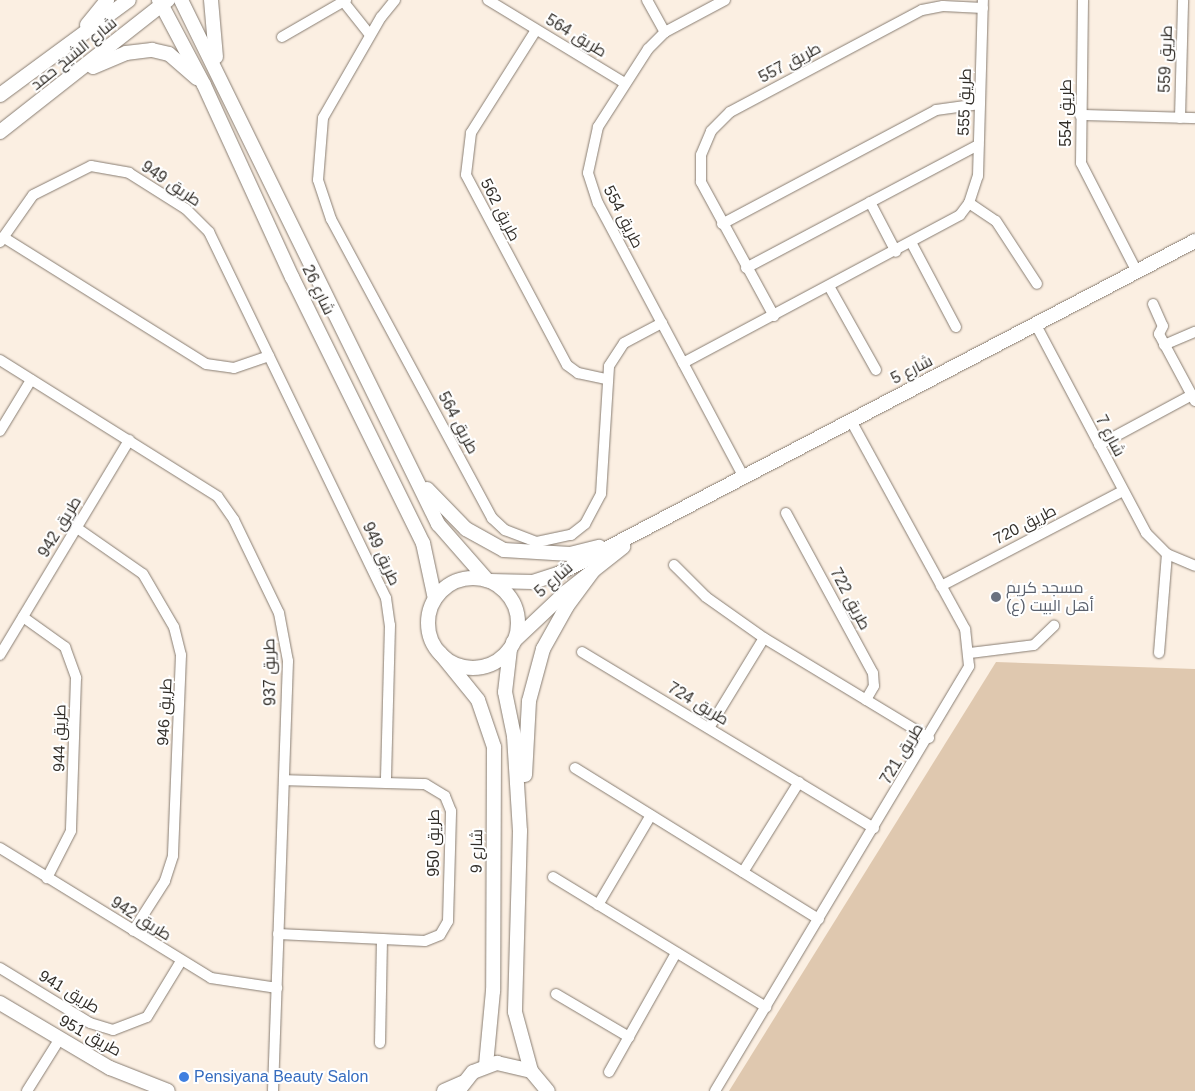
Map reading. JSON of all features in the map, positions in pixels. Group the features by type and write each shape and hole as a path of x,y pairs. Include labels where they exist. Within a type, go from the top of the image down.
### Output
{"main road":[{"path":"76,39 107,0"},
{"name":"شارع الشيخ حمد","path":"0,95 129,0"},
{"name":"شارع 26","path":"181,0 218,70 412,472 443,531 488,581"},
{"path":"211,0 218,70"},
{"name":"شارع الشيخ حمد","path":"0,132 77,74 163,2"},
{"name":"شارع 26","path":"163,2 204,85 292,277 423,543 435,599"},
{"path":"77,74 126,53 152,50 170,54 204,85"},
{"name":"شارع 5","path":"512,645 596,567 646,531 851,421 1195,242"},
{"path":"412,472 466,529 504,550 570,554 619,541"},
{"name":"شارع 5","path":"488,581 546,579 619,541 646,531"},
{"path":"530,1071 515,1012 520,831 529,701 535,673 554,627 596,567"},
{"path":"512,645 495,662 476,668 450,662 440,653 429,633 435,599 452,583 488,581 512,600 518,628 512,645 505,692 515,746 520,831"},
{"name":"شارع 9","path":"440,653 478,700 494,747 493,991 486,1065"},
{"name":"طريق 951","path":"0,1003 59,1040 110,1068 168,1091"},
{"path":"444,1091 460,1087 486,1065 509,1063 530,1071 548,1091"}],"street":[{"name":"طريق 564","path":"395,0 370,35 323,118 316,159 323,200 492,518 504,530 528,540 554,541 578,530 595,510 603,472 606,379 615,354 624,344 662,323"},
{"name":"طريق 564","path":"488,0 623,82"},
{"path":"647,0 665,32"},
{"name":"طريق 554","path":"725,0 665,32 623,82 592,142 588,173 598,203 744,478"},
{"name":"طريق 554","path":"1083,0 1080,115 1081,163 1137,272"},
{"name":"طريق 559","path":"1180,118 1183,0"},
{"path":"282,37 344,1 370,35"},
{"name":"طريق 555","path":"683,363 830,288 948,224 969,203 978,176 983,4"},
{"name":"طريق 557","path":"774,316 706,195 700,169 704,143 719,121 922,10 943,6 983,4"},
{"name":"طريق 562","path":"536,30 471,133 466,174 567,365 578,373 606,379"},
{"path":"722,224 936,110 980,104"},
{"path":"1080,115 1195,118"},
{"path":"746,268 978,145"},
{"name":"طريق 949","path":"269,356 234,368 206,364 2,240 27,201 47,184 91,166 129,173 186,209 209,232 269,356 386,598 390,625 386,782"},
{"path":"870,202 896,252"},
{"path":"969,203 996,221 1037,284"},
{"path":"912,244 956,326"},
{"path":"830,288 876,370"},
{"path":"1098,445 1193,398 1158,333 1164,326 1153,304"},
{"name":"شارع 7","path":"1036,325 1122,491 1146,533 1167,554 1195,566"},
{"path":"1164,345 1195,332"},
{"name":"طريق 937","path":"0,360 218,497 275,603 288,652 273,1091"},
{"path":"0,431 31,380"},
{"name":"طريق 721","path":"715,1091 966,677 970,653 965,629 851,421"},
{"name":"طريق 942","path":"0,655 130,440"},
{"name":"طريق 720","path":"941,586 1122,491"},
{"name":"طريق 722","path":"786,513 873,673 874,686 866,700"},
{"name":"طريق 946","path":"77,528 143,574 174,627 181,655 173,856 165,881 132,931"},
{"path":"1158,653 1167,554"},
{"path":"674,565 706,597 764,638 929,738"},
{"name":"طريق 944","path":"23,616 64,647 76,678 73,821 64,849 47,878"},
{"path":"970,653 1034,645 1054,626"},
{"path":"709,728 764,638"},
{"name":"طريق 724","path":"582,652 874,828"},
{"path":"575,768 819,919"},
{"name":"طريق 950","path":"278,934 425,941 445,930 451,811 445,796 434,787 386,782 284,780"},
{"path":"743,872 799,782"},
{"path":"598,905 650,815"},
{"name":"طريق 942","path":"0,848 181,961 228,984 277,988"},
{"path":"553,877 766,1007"},
{"path":"380,1043 382,939"},
{"path":"609,1072 676,953"},
{"name":"طريق 941","path":"0,968 90,1023 113,1030 147,1017 181,961"},
{"path":"556,994 629,1037"},
{"path":"27,1091 59,1040"}],"shaded area":[{"path":"996,662 1195,669 1195,1091 729,1091"}],"place":[{"name":"مسجد كريم أهل البيت (ع)","path":"996,597"},
{"name":"Pensiyana Beauty Salon","path":"184,1077"}]}
